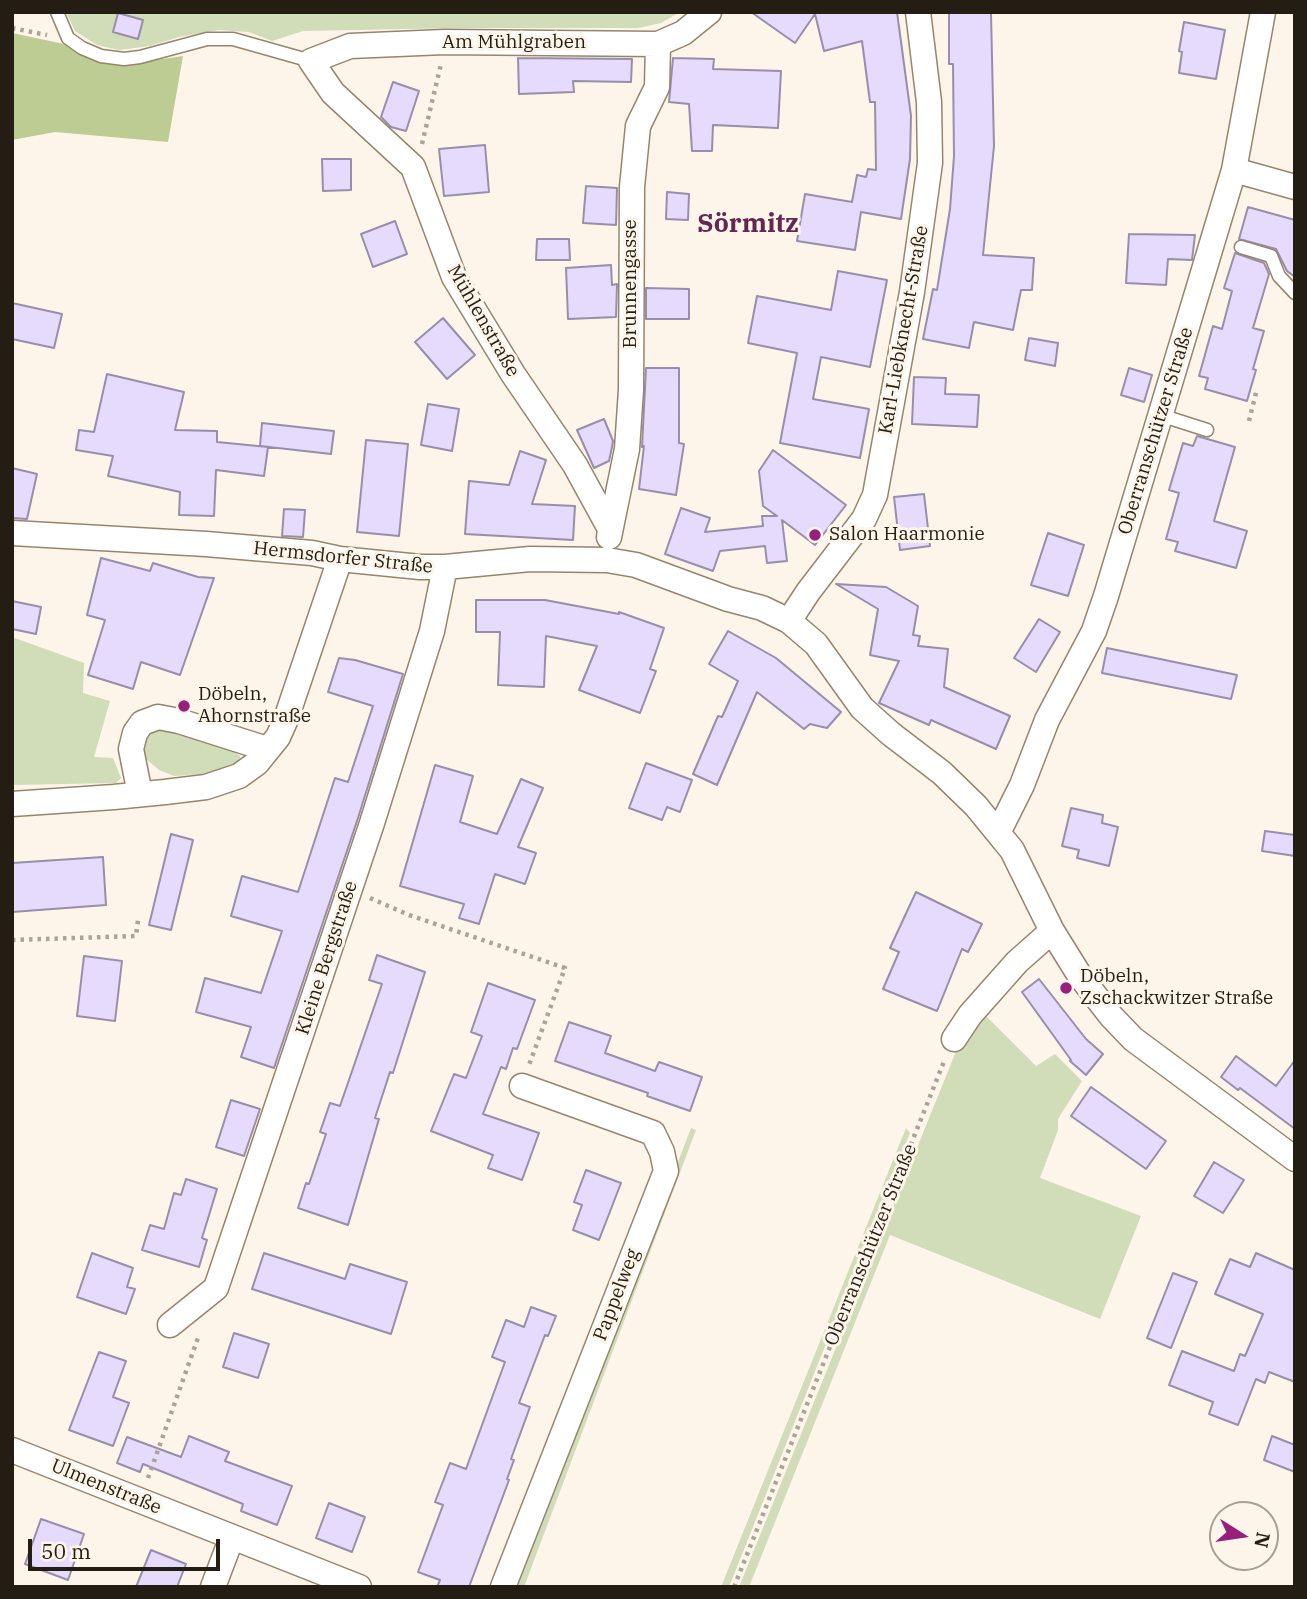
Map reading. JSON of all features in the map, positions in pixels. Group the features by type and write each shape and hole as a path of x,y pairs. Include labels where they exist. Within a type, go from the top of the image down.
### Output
{"street":[{"name":"Am Mühlgraben","path":"311,61 350,47 444,42 658,44 683,33 709,12"},
{"name":"Karl-Liebknecht-Straße","path":"789,621 815,582 864,519 875,495 912,292 930,163 929,102 918,12"},
{"name":"Oberranschützer Straße","path":"998,833 1022,785 1047,720 1094,631 1234,170 1263,12"},
{"name":"Brunnengasse","path":"609,527 627,449 631,390 632,187 638,126 657,88 658,44"},
{"name":"Mühlenstraße","path":"311,61 333,93 413,167 454,277 513,374 575,465 609,527"},
{"path":"1234,170 1295,187"},
{"path":"607,561 609,527"},
{"name":"Hermsdorfer Straße","path":"12,533 206,544 445,568 530,559 607,561 636,565 762,608 789,621 816,643 862,708 942,773 976,806 1012,850 1052,931 1080,976 1133,1040 1295,1159"},
{"path":"12,803 206,787 239,776 257,763 278,737 286,719 340,559"},
{"name":"Kleine Bergstraße","path":"170,1325 216,1288 351,889 432,631 445,568"},
{"path":"140,794 131,749 135,733 142,723 158,717 267,749"},
{"path":"954,1039 970,1015 1017,961 1052,931"},
{"name":"Pappelweg","path":"503,1587 666,1171 662,1152 653,1133 522,1086"},
{"name":"Ulmenstraße","path":"12,1450 358,1586"},
{"path":"213,1587 232,1537"}],"lane":[{"path":"57,12 68,38 101,56 124,59 207,39 233,39 311,61"},
{"path":"1241,247 1271,256 1279,276 1295,293"},
{"path":"1160,415 1207,430"}],"path":[{"path":"12,27 34,34 68,38"},
{"path":"413,167 420,155 443,58 444,42"},
{"path":"1249,421 1257,388"},
{"path":"351,889 409,915 565,968 522,1086"},
{"path":"12,940 136,936 138,920"},
{"name":"Oberranschützer Straße","path":"734,1587 954,1039"},
{"path":"140,1501 203,1326"}],"green space":[{"path":"66,12 680,12 661,23 638,28 303,31 272,41 249,32 219,30 179,37 150,46 119,50 97,45 75,31"},
{"path":"12,33 64,44 96,59 135,63 183,56 168,142 55,132 12,140"},
{"path":"12,637 84,663 83,693 110,701 94,757 113,758 121,778 116,783 12,785"},
{"path":"161,729 232,751 240,756 241,762 223,771 201,774 174,776 159,770 146,759 144,748 153,731"},
{"path":"982,1012 1036,1066 1055,1054 1082,1081 1058,1119 1058,1130 1040,1178 1141,1216 1100,1319 890,1235 749,1587 739,1587 957,1049"},
{"path":"691,1128 696,1130 524,1587 515,1587"},
{"path":"906,1128 910,1133 729,1587 721,1587"}],"building":[{"path":"751,12 897,12 911,116 910,159 901,219 861,212 855,250 797,241 805,194 852,202 857,175 866,177 868,169 876,170 875,102 870,102 862,41 824,51 815,14 795,43"},
{"path":"118,13 143,20 138,39 113,32"},
{"path":"949,13 991,13 994,146 983,255 1034,258 1032,290 1021,290 1013,330 974,322 969,348 923,339 933,289 937,290 950,209 954,156 953,64 949,64"},
{"path":"1184,22 1225,30 1216,79 1179,73 1182,52 1179,51"},
{"path":"518,58 632,59 631,82 573,81 574,92 519,94"},
{"path":"673,58 714,59 713,69 781,71 778,128 713,125 712,151 692,151 689,104 669,102"},
{"path":"393,82 419,91 406,131 391,127 381,117"},
{"path":"485,145 489,192 444,196 439,149"},
{"path":"322,159 351,159 351,190 323,191"},
{"path":"586,186 617,188 616,225 583,223"},
{"path":"667,192 689,194 688,220 666,219"},
{"path":"1248,207 1295,220 1295,277 1287,271 1276,249 1239,239"},
{"path":"395,221 407,254 373,267 361,234"},
{"path":"1129,234 1195,235 1192,260 1168,259 1166,285 1126,283"},
{"path":"537,239 569,239 570,260 536,260"},
{"path":"1235,253 1264,263 1269,274 1253,328 1264,331 1247,401 1205,389 1208,378 1199,376 1213,326 1222,329 1232,291 1224,288"},
{"path":"611,265 612,285 617,284 616,317 568,319 566,268"},
{"path":"838,271 887,280 870,367 821,357 813,399 869,409 860,458 780,443 797,353 748,343 757,296 831,310"},
{"path":"646,288 689,289 689,319 646,319"},
{"path":"12,303 62,314 54,348 12,339"},
{"path":"443,318 475,355 447,379 415,342"},
{"path":"1029,338 1058,343 1055,366 1025,360"},
{"path":"646,368 679,368 679,443 684,444 676,495 639,489 644,446 642,447"},
{"path":"1129,368 1152,375 1144,402 1121,395"},
{"path":"107,374 184,392 175,430 217,431 217,442 268,447 264,476 216,470 214,516 179,515 180,492 108,476 113,456 76,450 79,430 94,432"},
{"path":"914,377 946,378 945,394 979,395 977,427 912,424"},
{"path":"428,404 459,409 452,451 421,445"},
{"path":"604,419 613,441 612,447 609,461 594,468 577,430"},
{"path":"262,423 334,431 331,454 260,446"},
{"path":"1197,436 1235,447 1214,521 1247,531 1236,568 1175,551 1178,542 1166,539 1179,493 1169,490 1183,443 1193,446"},
{"path":"366,440 408,444 399,536 357,532"},
{"path":"773,450 846,505 815,545 782,520 787,561 767,563 765,546 720,551 713,571 665,554 681,508 710,518 705,532 763,526 762,516 777,516 763,506 759,471"},
{"path":"520,451 546,460 532,504 575,506 573,540 465,534 469,481 509,485"},
{"path":"12,468 37,474 27,519 12,518"},
{"path":"924,494 930,546 900,550 894,497"},
{"path":"284,509 305,510 303,537 282,536"},
{"path":"1048,533 1084,545 1068,596 1031,585"},
{"path":"101,558 150,571 153,563 198,577 214,578 180,675 141,662 133,689 88,675 105,620 87,615"},
{"path":"836,584 886,587 918,606 913,635 920,636 918,646 948,649 944,687 1010,716 996,749 931,720 929,725 879,703 899,661 870,655 878,609"},
{"path":"476,600 545,600 619,612 664,628 650,669 656,671 640,713 579,690 597,646 546,636 544,687 498,685 500,632 476,632"},
{"path":"12,601 41,607 36,634 12,629"},
{"path":"1039,619 1060,632 1036,672 1014,658"},
{"path":"728,631 776,658 841,712 827,728 810,724 804,729 757,692 717,785 693,774 718,716 722,717 738,681 709,664"},
{"path":"1107,648 1237,675 1231,699 1102,673"},
{"path":"339,658 403,674 274,1068 241,1057 251,1027 196,1012 205,978 261,993 282,931 231,916 242,876 298,892 335,778 348,782 373,706 328,692"},
{"path":"646,763 692,780 680,812 667,807 662,820 629,808"},
{"path":"435,765 473,776 460,822 497,834 521,779 543,788 518,847 536,853 525,884 495,874 479,924 459,918 464,904 400,886"},
{"path":"1071,808 1103,815 1102,823 1118,827 1109,866 1077,858 1079,850 1062,846"},
{"path":"1265,831 1295,835 1295,856 1262,851"},
{"path":"171,834 193,840 171,930 149,925"},
{"path":"103,857 106,905 12,912 12,863"},
{"path":"916,892 982,924 968,952 962,949 937,1011 883,989 899,952 890,948"},
{"path":"377,955 425,972 393,1073 390,1072 375,1118 379,1119 348,1225 298,1208 326,1134 320,1132 330,1103 340,1106 382,984 369,980"},
{"path":"84,956 122,961 115,1021 77,1016"},
{"path":"1039,979 1086,1039 1103,1054 1086,1075 1070,1061 1022,992"},
{"path":"488,983 535,1000 517,1049 513,1048 506,1069 501,1067 483,1114 539,1133 522,1180 488,1168 493,1155 431,1131 454,1074 466,1078 482,1036 471,1032"},
{"path":"569,1022 611,1036 605,1053 655,1071 659,1062 702,1077 690,1111 647,1096 648,1093 555,1061"},
{"path":"1236,1056 1276,1086 1295,1060 1295,1129 1221,1077"},
{"path":"1091,1087 1166,1141 1146,1169 1071,1116"},
{"path":"231,1100 260,1109 244,1156 216,1147"},
{"path":"1214,1162 1244,1180 1223,1213 1194,1196"},
{"path":"586,1170 621,1183 599,1240 573,1230 582,1205 574,1202"},
{"path":"186,1179 217,1189 202,1238 207,1240 199,1267 142,1250 150,1225 164,1229 174,1193 181,1195"},
{"path":"92,1253 133,1268 127,1287 135,1289 126,1314 77,1297"},
{"path":"264,1253 345,1279 350,1264 407,1282 391,1334 252,1289"},
{"path":"1256,1253 1295,1270 1295,1382 1269,1372 1265,1383 1256,1379 1238,1425 1209,1414 1213,1402 1169,1385 1182,1351 1234,1371 1240,1354 1245,1356 1263,1314 1215,1294 1230,1259 1250,1267"},
{"path":"1173,1273 1197,1282 1171,1348 1147,1338"},
{"path":"531,1307 556,1316 548,1336 545,1335 519,1403 530,1407 511,1459 514,1460 507,1479 509,1480 469,1587 437,1587 440,1580 418,1572 443,1505 435,1502 450,1463 466,1469 505,1362 492,1357 506,1320 524,1327"},
{"path":"234,1333 269,1344 258,1378 223,1367"},
{"path":"99,1352 126,1361 113,1397 129,1403 113,1446 69,1430"},
{"path":"189,1436 229,1452 225,1461 292,1486 277,1525 241,1511 243,1504 143,1464 140,1472 117,1463 127,1437 181,1457"},
{"path":"1272,1436 1295,1445 1295,1472 1264,1460"},
{"path":"329,1503 365,1517 352,1552 316,1538"},
{"path":"41,1519 84,1534 68,1580 25,1564"},
{"path":"151,1550 186,1564 177,1587 136,1587"}],"place":[{"name":"Salon Haarmonie","path":"815,535"},
{"name":"Döbeln, Ahornstraße","path":"184,706"},
{"name":"Döbeln, Zschackwitzer Straße","path":"1066,988"}],"district":[{"name":"Sörmitz","path":"748,224"}]}
